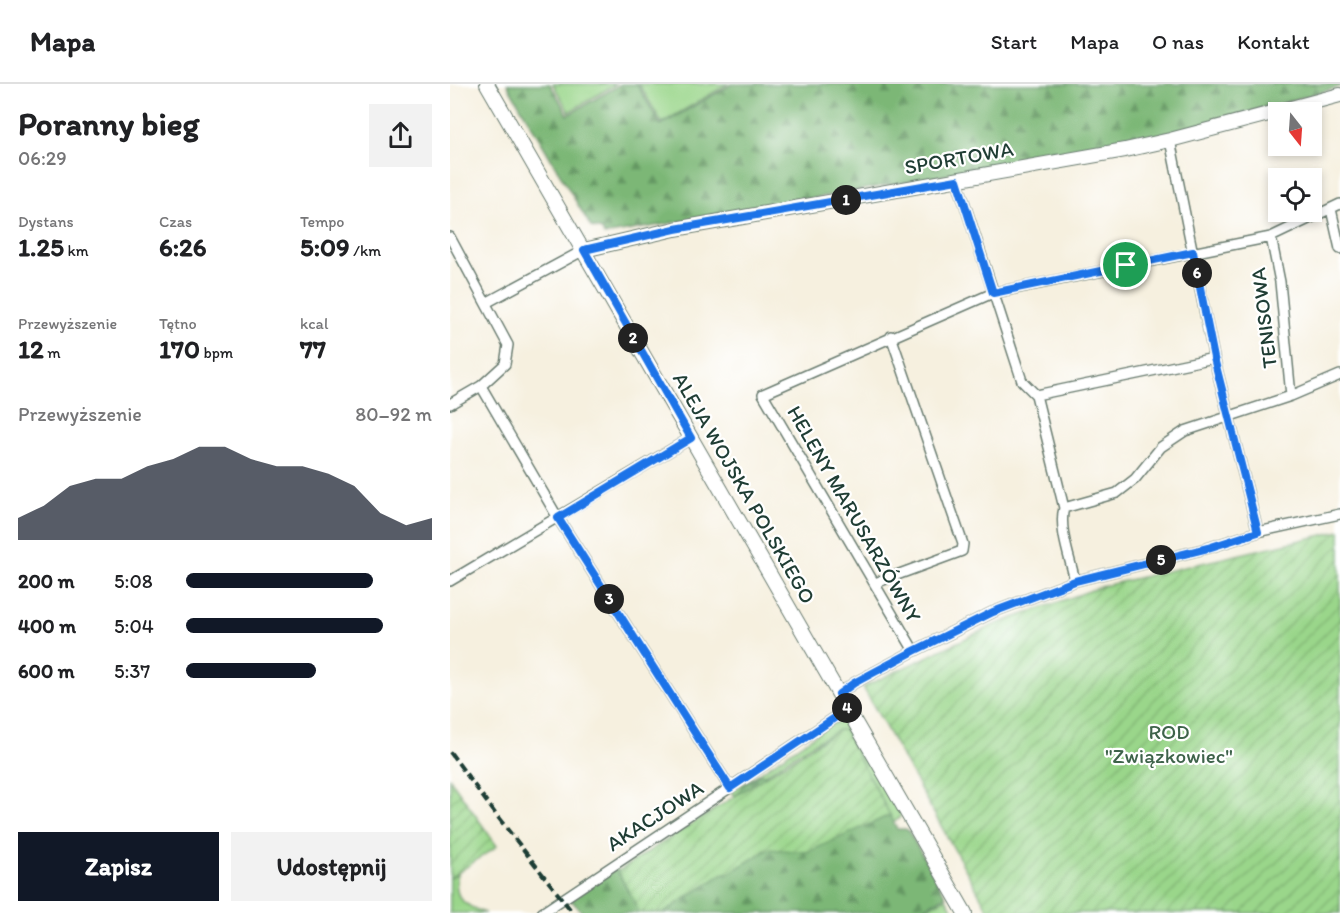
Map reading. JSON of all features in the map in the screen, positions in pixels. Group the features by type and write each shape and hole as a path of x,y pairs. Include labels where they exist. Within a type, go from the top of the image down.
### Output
{"street":[{"name":"ALEJA WOJSKA POLSKIEGO","path":"487,84 965,913"},
{"name":"SPORTOWA","path":"584,250 675,229 1170,140 1340,95"},
{"path":"1170,140 1214,358 1258,532"},
{"path":"957,180 1022,381 1036,395 1064,508 1063,526 1075,581"},
{"path":"875,583 962,551 963,544 891,336 993,293 1271,237 1336,207 1340,249"},
{"path":"450,237 508,345 505,364 481,386 450,404"},
{"name":"TENISOWA","path":"1271,237 1280,282 1291,396"},
{"path":"486,303 584,250"},
{"name":"HELENY MARUSARZÓWNY","path":"891,336 763,394 914,651"},
{"path":"1036,395 1214,358"},
{"path":"1064,508 1117,493 1134,478 1161,447 1185,430 1291,396 1340,375"},
{"path":"481,386 558,518 730,788"},
{"path":"450,581 691,438"},
{"path":"839,694 854,683 914,651 993,612 1075,581 1208,548 1258,532 1340,514"},
{"name":"AKACJOWA","path":"542,913 848,709"}],"green space":[{"path":"507,84 550,84 568,115 621,84 637,84 661,125 732,84 1340,84 1340,87 1285,102 1268,102 1268,107 1128,143 604,235 602,230 591,227"},
{"path":"553,84 616,84 569,112"},
{"path":"639,84 728,84 662,123"},
{"name":"ROD \"Związkowiec\"","path":"1340,531 1340,913 990,913 863,687 994,625 1103,586"},
{"path":"841,721 849,725 901,813 899,819 893,822 844,730 806,748 734,796 731,792 831,724"},
{"path":"838,730 844,730 890,815 808,852 768,849 726,875 724,873 663,913 640,913 618,871"},
{"path":"760,774 770,776 808,851 890,815 897,829 906,829 909,832 946,896 914,913 663,913 724,873 726,875 768,849 738,797 743,786"},
{"path":"450,779 497,846 450,878"},
{"path":"616,868 628,891 663,913 583,913 571,900"},
{"path":"458,872 457,889 461,899 471,907 485,913 450,913 450,878"},
{"path":"946,898 955,913 929,913 926,908"}],"railway":[{"path":"450,752 573,913"}],"route":[{"path":"957,180 993,293 1126,265 1193,252 1214,358 1258,532 1208,548 1075,581 993,612 854,683 839,694 848,709 730,788 558,518 691,438 600,282 584,250 675,229 957,180"}]}
